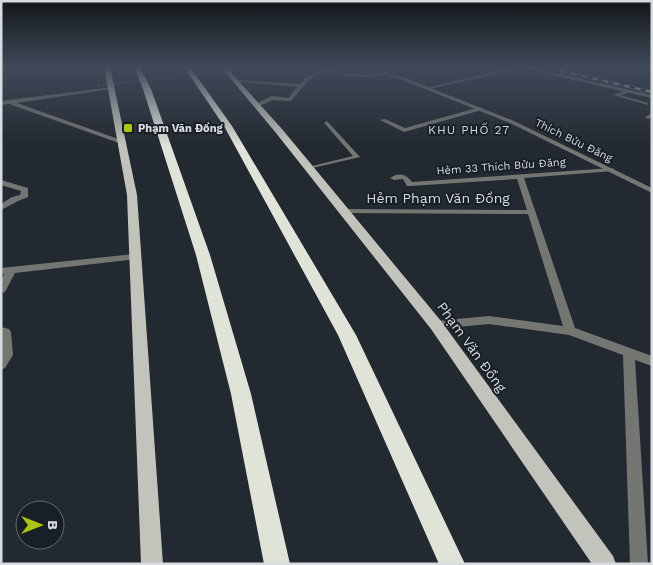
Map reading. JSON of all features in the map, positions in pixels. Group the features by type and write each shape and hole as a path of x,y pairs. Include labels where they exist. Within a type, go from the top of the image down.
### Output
{"highway":[{"path":"149,93 203,255 241,394 277,564"},
{"path":"205,93 228,126 348,335 452,564"}],"main road":[{"path":"112,93 132,195 152,564"},
{"name":"Phạm Văn Đồng","path":"247,93 310,168 436,325 605,564"}],"street":[{"path":"1,103 43,99 68,93"},
{"path":"257,105 272,98 289,100 295,93"},
{"name":"Thích Bửu Đăng","path":"441,93 512,122 652,191"},
{"path":"621,93 615,95 646,104"},
{"path":"638,93 652,97"},
{"path":"8,102 122,142"},
{"path":"383,120 404,130 480,109"},
{"path":"310,168 357,157 327,123"},
{"name":"Hẻm 33 Thích Bửu Đăng","path":"394,178 405,177 410,184 612,170"},
{"path":"520,176 570,331"},
{"path":"1,182 25,190 24,197 15,199 1,208"},
{"name":"Hẻm Phạm Văn Đồng","path":"344,211 532,212"},
{"path":"1,290 6,271 134,257"},
{"path":"436,325 489,320 570,331 652,361"},
{"path":"1,332 5,332 7,355 1,365"},
{"path":"629,353 639,564"}],"place":[{"name":"Phạm Văn Đồng","path":"128,128"}],"district":[{"name":"KHU PHỐ 27","path":"469,130"}]}
